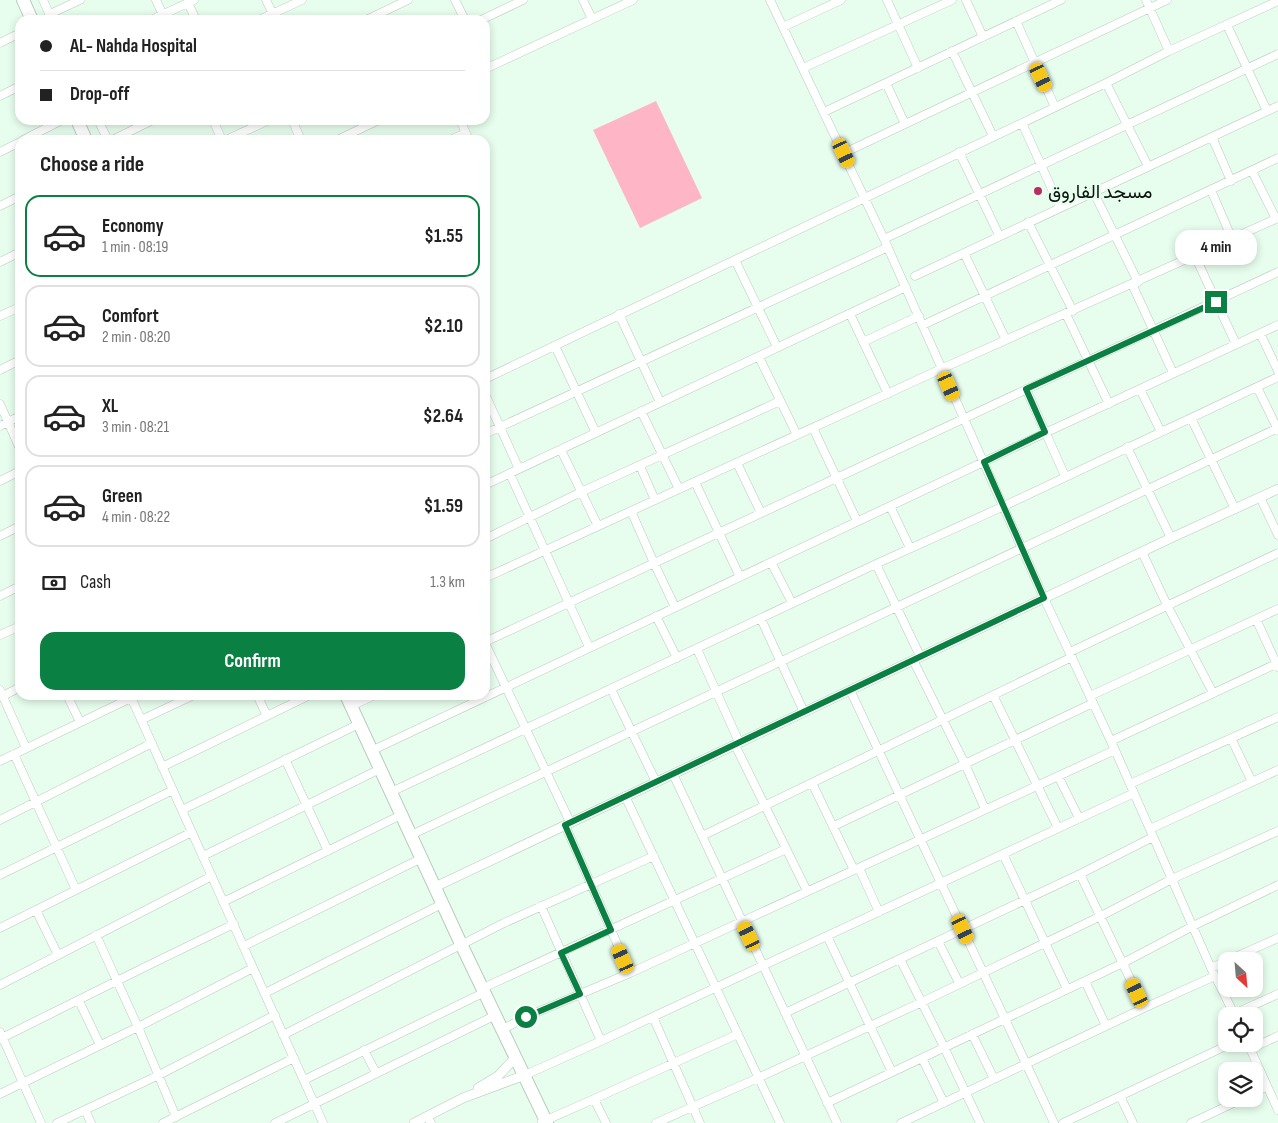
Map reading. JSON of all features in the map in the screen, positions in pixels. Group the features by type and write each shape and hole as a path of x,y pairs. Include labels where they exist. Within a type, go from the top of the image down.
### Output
{"highway":[{"path":"23,0 30,15"},
{"path":"348,701 442,904 525,1075 544,1122"}],"street":[{"path":"43,0 50,15"},
{"path":"54,15 80,0"},
{"path":"156,0 163,14 191,1 195,15"},
{"path":"266,0 273,15"},
{"path":"277,15 302,0"},
{"path":"386,15 408,0"},
{"path":"455,0 462,15"},
{"path":"490,16 522,0"},
{"path":"583,0 592,19"},
{"path":"490,67 633,0"},
{"path":"770,0 888,247 1044,598 1111,741 1192,926 1231,1007"},
{"path":"782,26 841,0"},
{"path":"887,0 918,68"},
{"path":"803,68 952,0"},
{"path":"966,0 983,37"},
{"path":"824,112 1060,0"},
{"path":"1146,0 1169,51"},
{"path":"844,153 1167,0"},
{"path":"490,377 1106,83 1169,51 1227,26 1266,3 1278,1"},
{"path":"1016,21 1055,107"},
{"path":"1227,26 1266,111"},
{"path":"0,42 15,35"},
{"path":"952,51 993,136"},
{"path":"884,239 1278,54"},
{"path":"886,83 905,124"},
{"path":"1106,83 1148,166"},
{"path":"0,96 15,88"},
{"path":"916,276 1093,191 1278,106"},
{"path":"1022,123 1060,207"},
{"path":"33,135 52,125"},
{"path":"122,135 143,125"},
{"path":"237,135 258,125"},
{"path":"348,135 368,125"},
{"path":"1212,137 1231,180"},
{"path":"0,152 15,144"},
{"path":"959,152 999,236"},
{"path":"923,325 1278,158"},
{"path":"490,576 941,369 1277,218 1252,171"},
{"path":"1210,190 1232,239"},
{"path":"1093,191 1116,235 1154,331 1173,373"},
{"path":"0,206 15,198"},
{"path":"1028,222 1050,265 1088,361 1110,404"},
{"path":"490,432 888,247"},
{"path":"964,252 1006,340"},
{"path":"0,262 15,254"},
{"path":"1195,256 1236,344"},
{"path":"735,260 777,348"},
{"path":"490,641 1278,272"},
{"path":"490,483 906,287"},
{"path":"0,316 15,309"},
{"path":"619,314 660,402"},
{"path":"850,314 888,394"},
{"path":"863,342 919,316"},
{"path":"490,694 1045,432 1110,404 1278,325"},
{"path":"1260,333 1278,371"},
{"path":"555,346 596,433"},
{"path":"758,357 796,436"},
{"path":"0,370 15,362"},
{"path":"390,792 1278,377"},
{"path":"411,835 1148,488 1278,429 1257,387"},
{"path":"1026,389 1065,476"},
{"path":"1140,389 1160,432"},
{"path":"490,537 581,492 664,456 780,401"},
{"path":"0,404 15,438"},
{"path":"490,405 520,469"},
{"path":"641,411 679,489"},
{"path":"0,426 15,418"},
{"path":"1191,418 1235,510"},
{"path":"813,428 857,521"},
{"path":"1128,447 1170,538"},
{"path":"560,450 598,526"},
{"path":"737,463 761,513"},
{"path":"640,466 655,500"},
{"path":"0,481 15,474"},
{"path":"510,474 589,647"},
{"path":"694,482 740,577"},
{"path":"435,887 1170,538 1278,489"},
{"path":"1260,497 1278,535"},
{"path":"890,506 910,548"},
{"path":"631,511 675,607"},
{"path":"0,536 15,528"},
{"path":"1142,552 1167,605 1213,693"},
{"path":"702,836 993,695 1167,605 1278,554"},
{"path":"771,562 792,603"},
{"path":"876,564 896,607 942,719 985,809"},
{"path":"0,596 15,591"},
{"path":"1090,696 1278,609"},
{"path":"656,616 677,658"},
{"path":"761,619 804,712"},
{"path":"1111,741 1278,664 1256,619"},
{"path":"0,635 15,628"},
{"path":"697,649 765,806 807,891"},
{"path":"490,654 545,771 591,885 630,973"},
{"path":"15,689 1,693 26,748"},
{"path":"611,689 656,782"},
{"path":"850,690 1054,1123"},
{"path":"993,695 1058,828"},
{"path":"69,700 80,722"},
{"path":"0,760 123,700"},
{"path":"133,700 323,1123"},
{"path":"141,720 183,700"},
{"path":"259,700 266,716"},
{"path":"162,767 300,700"},
{"path":"371,751 478,700"},
{"path":"834,826 1094,704"},
{"path":"1130,784 1278,717"},
{"path":"182,810 359,724"},
{"path":"1231,738 1252,782"},
{"path":"0,820 152,743"},
{"path":"503,1029 630,973 920,838 1115,750"},
{"path":"14,754 76,890"},
{"path":"285,759 328,851"},
{"path":"203,856 380,769"},
{"path":"1150,829 1278,770"},
{"path":"673,774 837,1123"},
{"path":"1058,776 1079,818"},
{"path":"812,783 879,912"},
{"path":"0,875 173,790"},
{"path":"464,1098 525,1075 601,1041 1134,793"},
{"path":"625,796 780,1123"},
{"path":"223,902 401,815"},
{"path":"656,1123 922,1002 1101,916 1172,879 1278,831"},
{"path":"0,928 192,832"},
{"path":"786,1014 1080,874 1153,837"},
{"path":"304,1080 484,990 786,848"},
{"path":"1003,854 1067,989"},
{"path":"283,1034 461,944 654,856"},
{"path":"244,946 422,858"},
{"path":"1080,874 1144,1008"},
{"path":"0,984 212,876"},
{"path":"827,1103 1123,963 1192,926 1278,885"},
{"path":"264,993 442,904"},
{"path":"541,906 601,1041"},
{"path":"36,910 58,955"},
{"path":"41,1123 1,1036 234,924"},
{"path":"96,935 176,1116"},
{"path":"827,936 892,1072"},
{"path":"1211,968 1278,938"},
{"path":"938,941 959,983"},
{"path":"900,959 980,1123"},
{"path":"0,1094 254,968"},
{"path":"901,1123 1216,976"},
{"path":"1085,981 1106,1026"},
{"path":"1251,1007 1278,994"},
{"path":"79,1000 100,1045"},
{"path":"275,1123 496,1014"},
{"path":"57,1123 159,1075 275,1015"},
{"path":"653,1017 700,1123"},
{"path":"544,1122 738,1034"},
{"path":"972,1034 994,1079"},
{"path":"1263,1041 1278,1036"},
{"path":"364,1050 376,1073"},
{"path":"1063,1123 1218,1050"},
{"path":"1252,1052 1277,1106"},
{"path":"414,1123 429,1120 498,1076 516,1057"},
{"path":"163,1123 294,1058"},
{"path":"922,1058 944,1103"},
{"path":"1263,1088 1268,1086"},
{"path":"1120,1096 1133,1123"},
{"path":"594,1099 606,1123"},
{"path":"1196,1122 1226,1107"},
{"path":"85,1110 91,1123"}],"shaded area":[{"path":"656,101 702,198 640,228 593,130"}],"place":[{"name":"مسجد الفاروق","path":"1038,191"}],"route":[{"path":"526,1017 580,994 561,953 611,930 565,825 1044,598 984,462 1045,432 1026,389 1216,302"}]}
